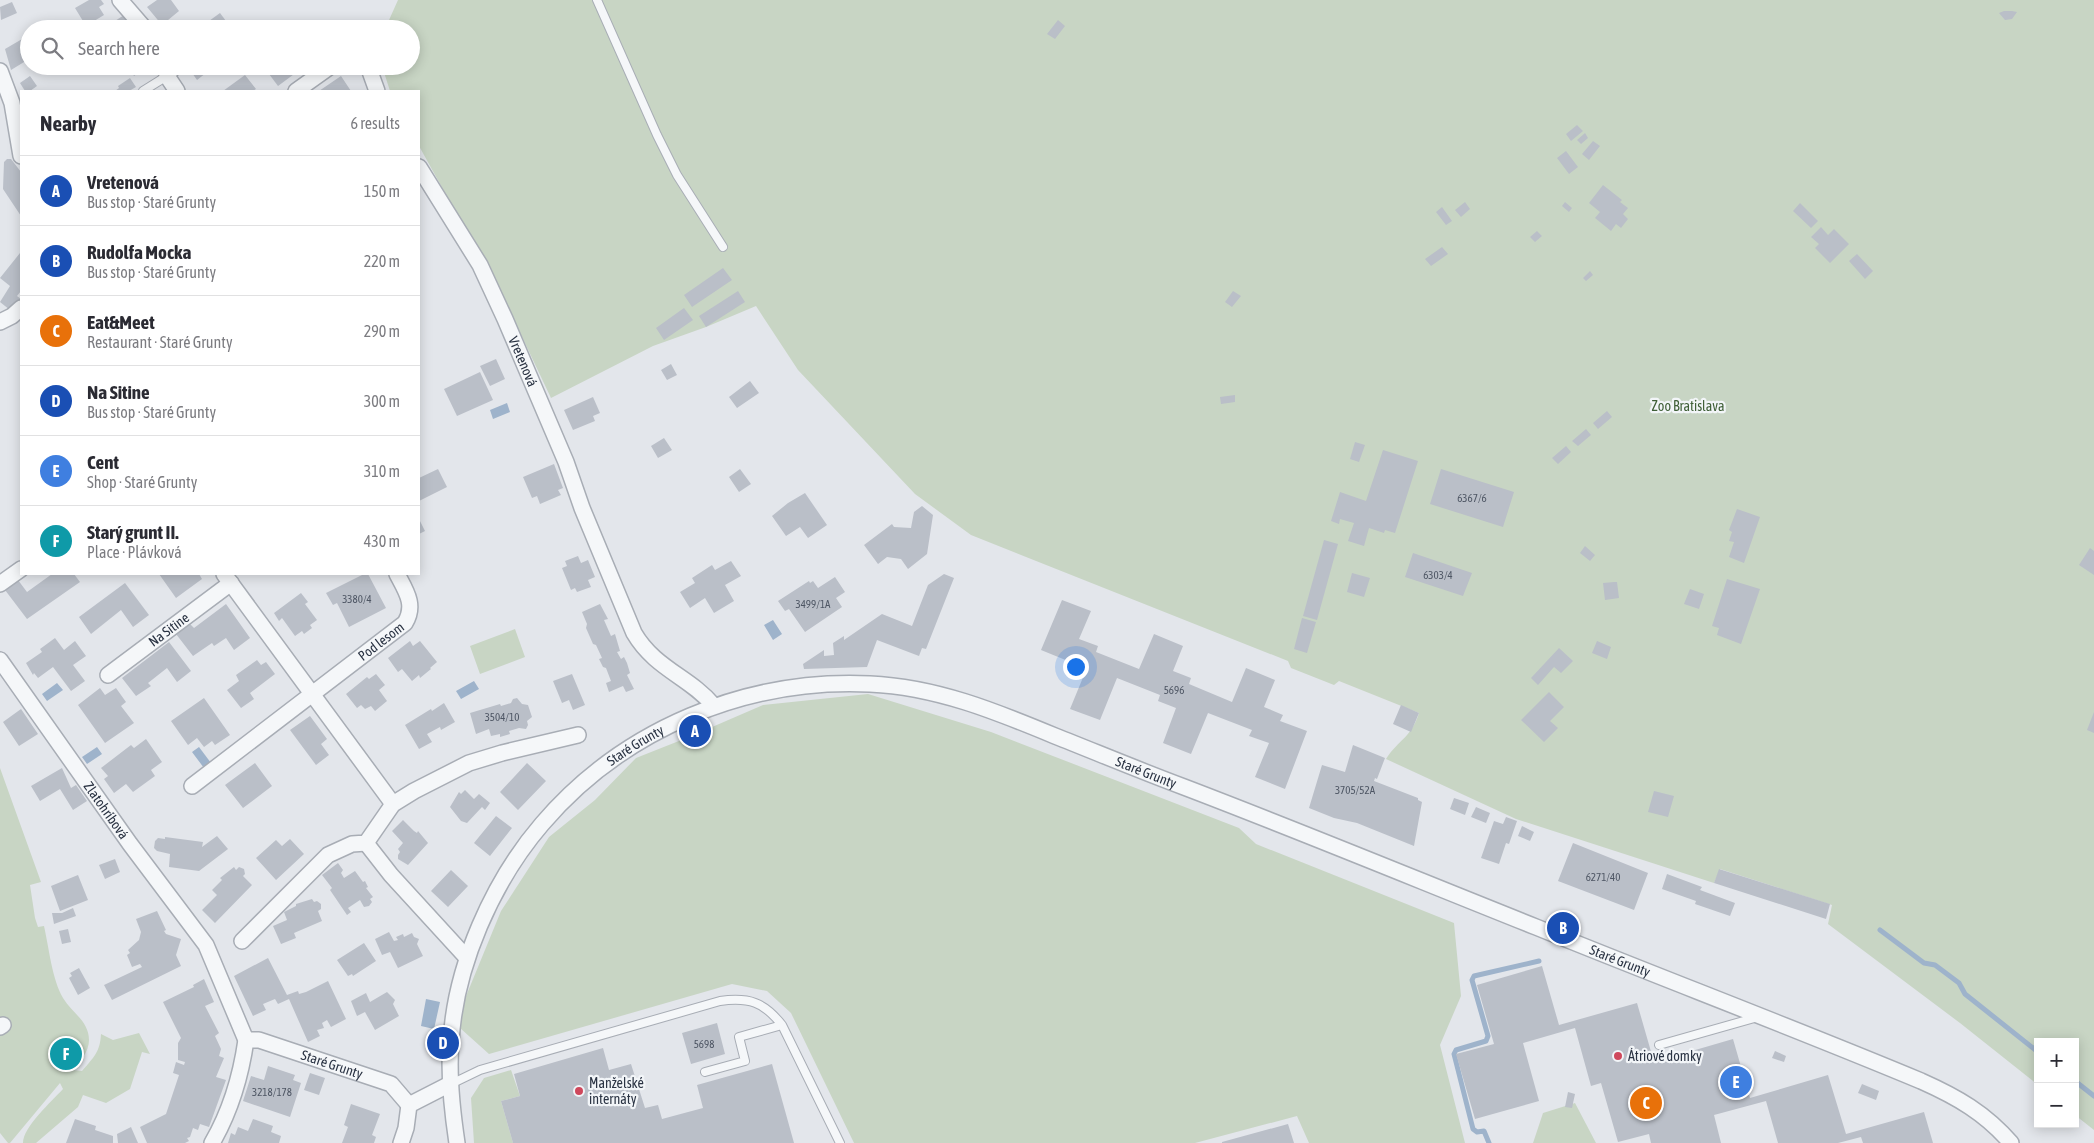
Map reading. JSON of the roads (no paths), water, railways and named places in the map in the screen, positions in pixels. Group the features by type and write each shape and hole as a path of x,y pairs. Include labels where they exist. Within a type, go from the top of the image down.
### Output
{"street":[{"path":"120,0 137,20"},
{"path":"0,71 12,103 20,150"},
{"path":"171,75 177,90"},
{"path":"297,90 318,75"},
{"path":"371,75 377,90"},
{"name":"Vretenová","path":"420,169 484,274 566,462 582,508 634,633 642,647 654,659 714,706"},
{"path":"0,322 12,316 20,309"},
{"path":"0,584 20,570"},
{"name":"Pod lesom","path":"313,694 406,623 412,607 409,596 398,575"},
{"name":"Na Sitine","path":"108,675 227,578 392,804"},
{"name":"Zlatohríbová","path":"0,660 130,844 206,945 246,1040"},
{"name":"Staré Grunty","path":"457,1143 450,1084 451,1040 458,996 467,958 495,895 512,865 532,836 551,814 585,781 654,733 714,706 757,693 835,683 905,687 965,700 1760,1016 1950,1094 1977,1111 2008,1142"},
{"path":"192,786 313,694"},
{"path":"366,843 392,804 414,791 469,763 578,735"},
{"path":"366,843 391,875 467,958"},
{"path":"242,941 328,855 352,844 366,843"},
{"path":"212,1143 220,1130 241,1072 246,1040"},
{"name":"Staré Grunty","path":"246,1040 259,1040 391,1084 409,1105"},
{"path":"401,1143 406,1128 409,1105 450,1084"}],"lane":[{"path":"597,0 657,135 677,175 723,247"},
{"path":"144,90 165,75"},
{"path":"450,1084 480,1070 720,1001 737,998 749,1000 772,1012 782,1025 840,1143"},
{"path":"1659,1045 1760,1016"},
{"path":"705,1072 745,1060 739,1037 782,1025"}],"water":[{"path":"507,403 510,412 493,419 490,410"},
{"path":"773,620 782,634 773,640 764,625"},
{"path":"474,681 479,689 461,699 456,691"},
{"path":"57,683 63,690 47,701 42,694"},
{"path":"97,747 102,754 87,764 82,757"},
{"path":"199,747 211,763 204,768 192,752"},
{"path":"426,999 440,1002 434,1029 421,1026"}],"waterway":[{"path":"1880,930 1924,963 1935,965 1959,983 1965,994 2034,1049"},
{"path":"1489,1143 1484,1131 1477,1132 1473,1129 1454,1054 1456,1050 1486,1041 1488,1036 1472,980 1474,976 1539,961"},
{"path":"2078,1083 2094,1096"}],"place":[{"name":"Vretenová","path":"695,731"},
{"name":"Rudolfa Mocka","path":"1563,928"},
{"name":"Na Sitine","path":"443,1043"},
{"name":"Starý grunt II.","path":"66,1054"},
{"name":"Átriové domky","path":"1618,1056"},
{"name":"Cent","path":"1736,1082"},
{"name":"Manželské internáty","path":"579,1091"},
{"name":"Eat&Meet","path":"1646,1103"}],"park label":[{"name":"Zoo Bratislava","path":"1688,406"}]}
